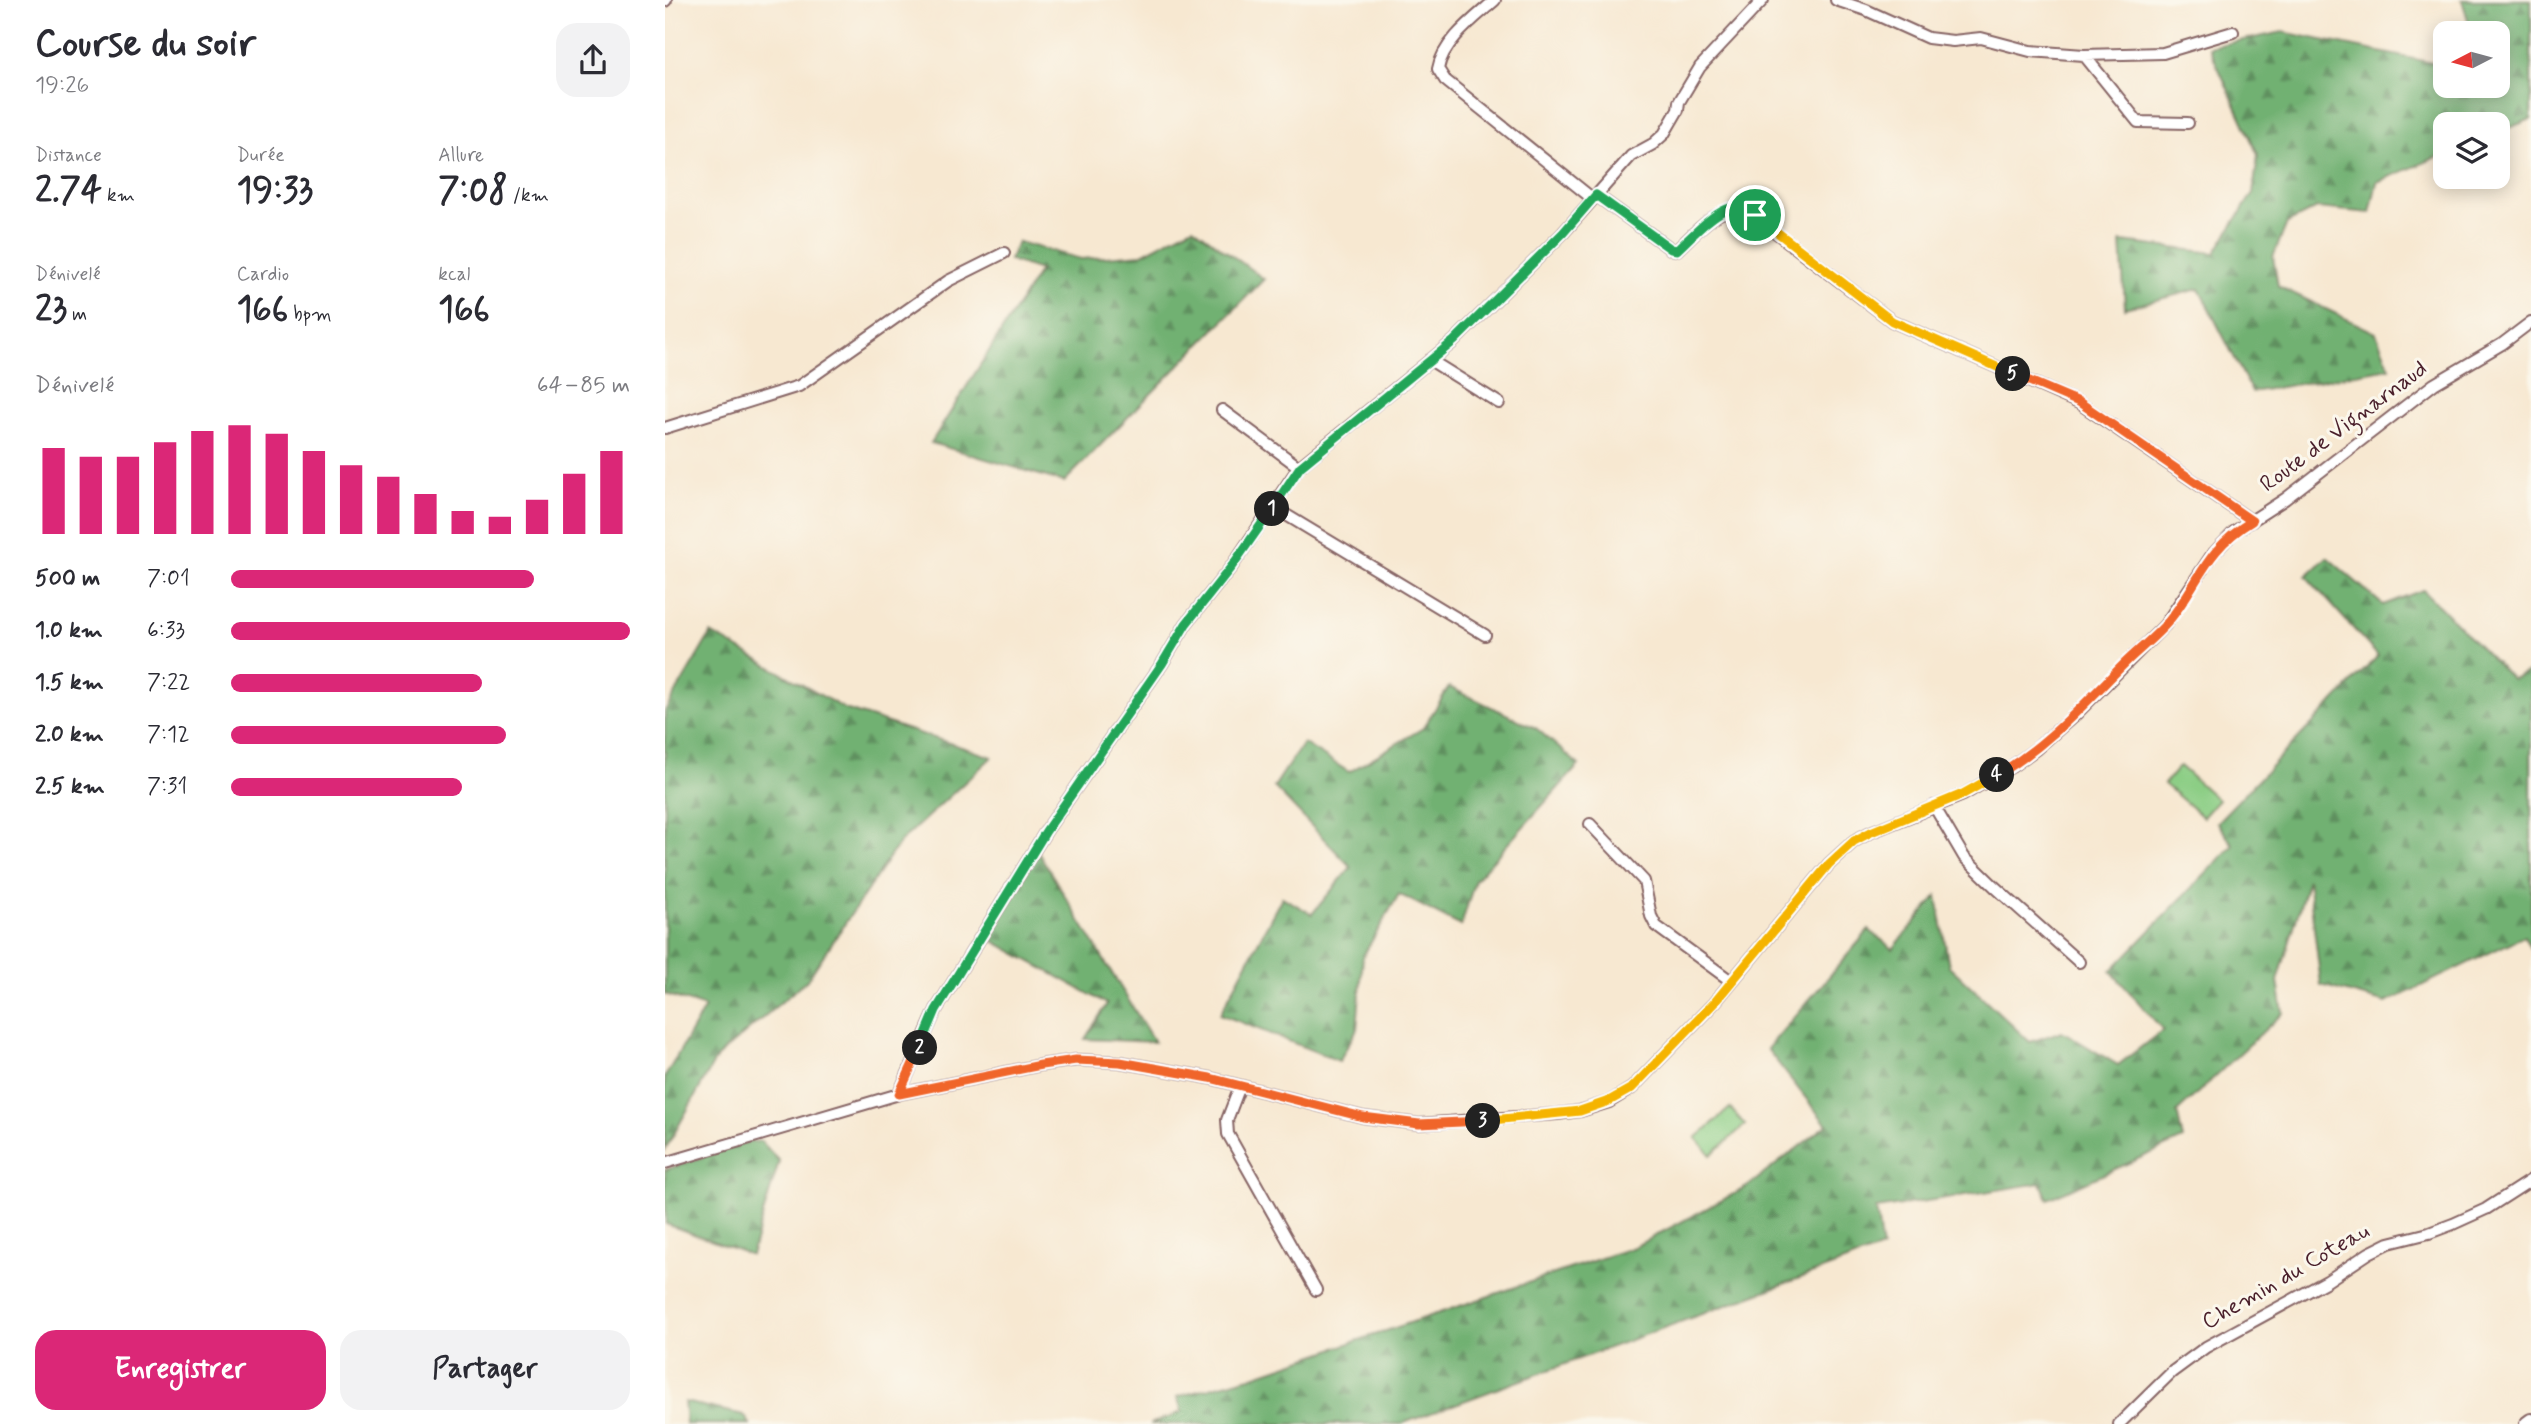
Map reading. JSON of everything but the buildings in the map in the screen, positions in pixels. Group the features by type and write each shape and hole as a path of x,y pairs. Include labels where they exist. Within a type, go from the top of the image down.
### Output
{"street":[{"path":"1495,0 1461,32 1440,59 1438,69 1445,80 1594,197 1671,249 1677,250 1727,209 1745,209 1892,321 2079,402 2252,521"},
{"path":"899,1094 936,1010 1046,831 1162,664 1186,624 1232,566 1300,467 1496,302 1563,233 1631,156 1653,144 1664,134 1700,67 1763,0"},
{"path":"1836,0 1867,10 1928,38 1953,41 1981,38 2031,51 2084,55 2163,53 2233,32"},
{"path":"2084,55 2138,122 2188,123"},
{"path":"665,428 799,386 948,281 1004,253"},
{"name":"Route de Vignarnaud","path":"665,1163 899,1094 1076,1060 1120,1062 1210,1078 1363,1117 1419,1124 1580,1111 1609,1101 1632,1088 1666,1055 1829,864 1854,841 1963,794 2011,767 2056,733 2165,625 2218,547 2234,532 2285,499 2413,398 2502,344 2531,322"},
{"path":"1430,360 1499,403"},
{"path":"1222,410 1300,467"},
{"path":"1273,507 1485,635"},
{"path":"1934,806 1964,857 2079,962"},
{"path":"1590,824 1644,881 1656,926 1731,981"},
{"path":"1240,1086 1227,1119 1228,1133 1316,1290"},
{"name":"Chemin du Coteau","path":"2119,1424 2172,1372 2206,1347 2327,1281 2369,1253 2389,1243 2453,1224 2486,1209 2531,1180"}],"green space":[{"path":"2462,0 2531,0 2531,119 2510,128 2510,112 2433,112 2433,159 2377,182 2370,213 2317,208 2287,223 2273,257 2278,286 2376,333 2390,368 2252,392 2199,289 2125,308 2121,242 2215,253 2253,193 2258,155 2209,47 2283,32 2433,63 2433,98 2510,98 2510,21 2468,21"},
{"path":"1193,227 1264,279 1064,482 931,443 1040,270 1009,260 1018,242 1081,259 1142,254"},
{"path":"2327,557 2383,605 2423,590 2512,679 2531,671 2531,950 2524,936 2386,1003 2321,985 2308,879 2278,981 2283,1013 2177,1112 2183,1139 2048,1199 2041,1183 1876,1209 1882,1248 1401,1424 1150,1424 1182,1412 1177,1397 1250,1377 1634,1247 1747,1187 1827,1125 1767,1049 1869,930 1893,949 1937,896 1949,966 2030,1042 2062,1031 2118,1065 2163,1030 2111,971 2233,845 2217,822 2378,656 2306,576"},
{"path":"711,633 845,709 992,757 899,843 807,980 717,1057 665,1150 665,1077 705,1007 665,994 665,711"},
{"path":"1449,687 1536,728 1579,765 1475,880 1461,926 1399,894 1363,956 1357,1029 1339,1061 1220,1014 1282,897 1312,914 1351,867 1274,787 1303,743 1349,772 1423,728"},
{"path":"2180,766 2218,800 2203,817 2164,784"},
{"path":"1038,852 1154,1042 1085,1039 1107,1004 986,937"},
{"path":"1730,1108 1745,1125 1711,1155 1696,1138"},
{"path":"761,1141 779,1161 751,1255 666,1224 665,1170 743,1143"},
{"path":"684,1402 744,1415 750,1424 686,1424"}],"route":[{"path":"1596,195 1671,249 1677,250 1727,209 1745,209 1755,215 1892,321 2079,402 2252,521 2234,532 2218,547 2174,615 2056,733 2011,767 1963,794 1854,841 1829,864 1714,1003 1666,1055 1632,1088 1609,1101 1580,1111 1557,1114 1419,1124 1363,1117 1210,1078 1120,1062 1076,1060 899,1094 936,1010 1046,831 1162,664 1186,624 1232,566 1300,467 1454,341 1496,302 1596,195"}]}
